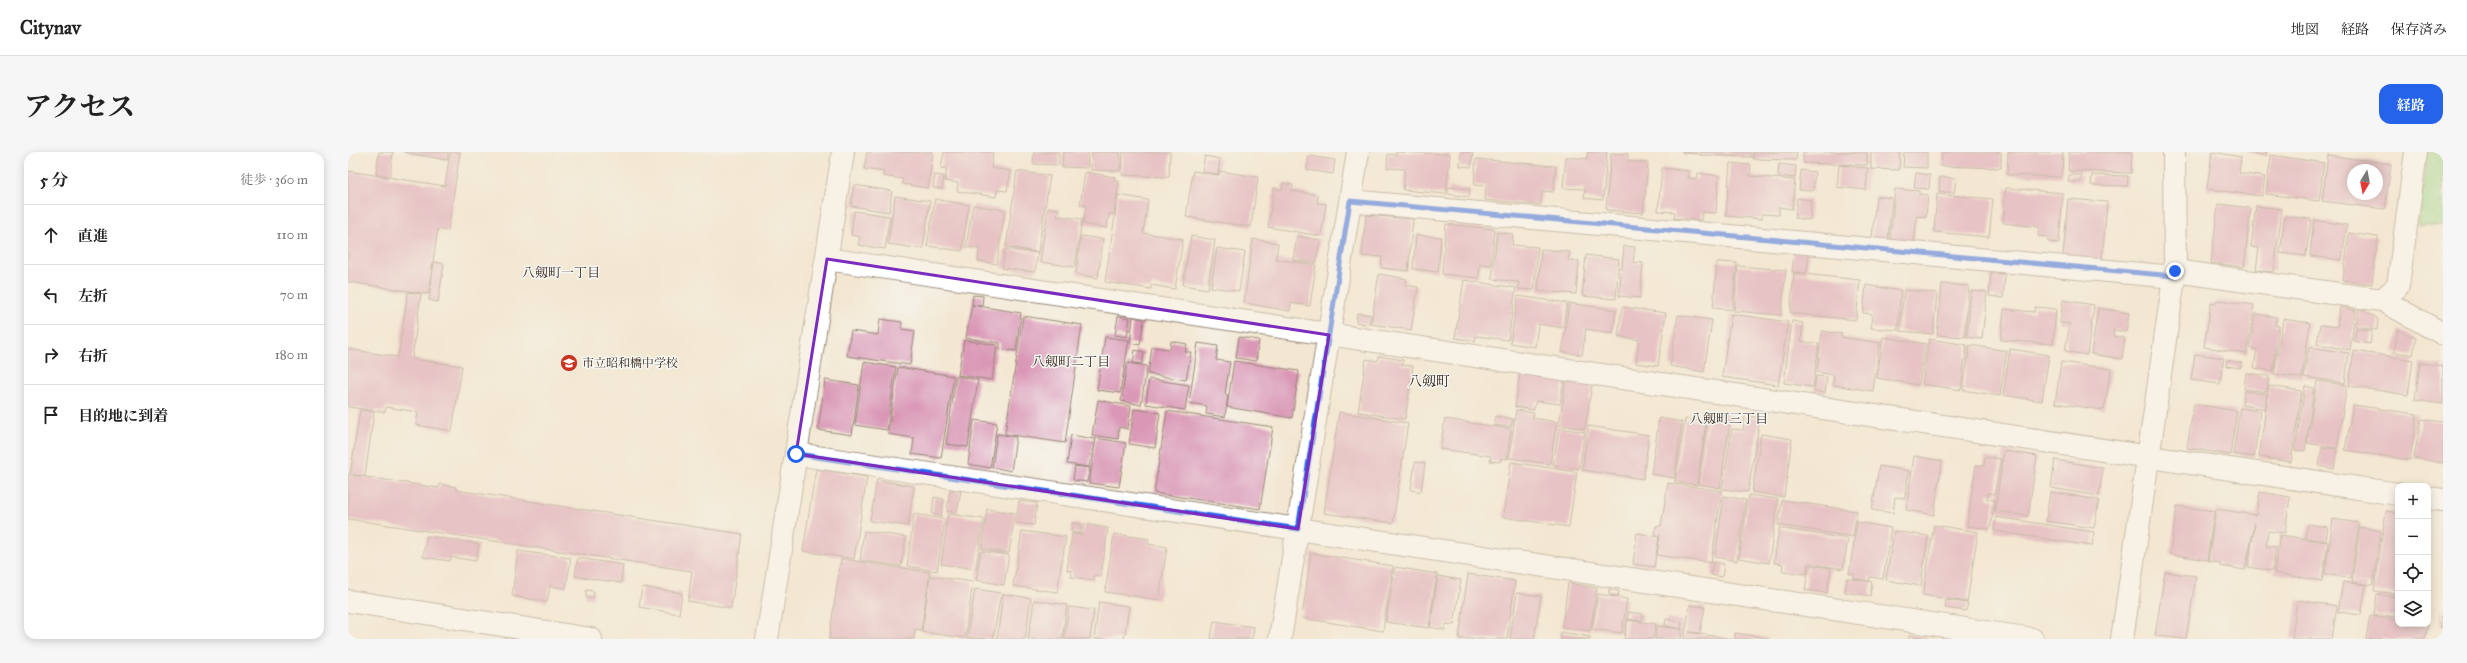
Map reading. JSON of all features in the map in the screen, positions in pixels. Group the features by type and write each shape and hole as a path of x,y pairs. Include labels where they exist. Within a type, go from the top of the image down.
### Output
{"street":[{"path":"768,639 843,152"},
{"path":"1280,639 1358,152"},
{"path":"2122,639 2174,274 2174,152"},
{"path":"2382,300 2398,286 2416,152"},
{"path":"1350,201 2174,274 2382,300 2443,334"},
{"path":"827,259 2148,458 2395,494"},
{"path":"796,454 2032,639"},
{"path":"2431,498 2443,500"},
{"path":"348,601 591,639"}],"highlighted area":[{"path":"827,259 1329,335 1298,529 796,454"}],"green space":[{"path":"2427,152 2443,152 2443,226 2418,226"}],"building":[{"path":"379,152 393,152 390,176 376,174"},
{"path":"403,152 448,152 447,160"},
{"path":"450,152 460,152 448,231 438,229 428,294 348,282 348,171 445,186"},
{"path":"867,152 933,152 928,188 902,184 903,179 883,176 884,172 864,169"},
{"path":"944,152 993,152 991,168 1011,171 1007,191 997,190 996,197 957,191 958,183 945,181 947,169 941,168"},
{"path":"1034,152 1059,152 1059,165 1033,164"},
{"path":"1063,152 1088,152 1088,168 1062,167"},
{"path":"1092,152 1120,152 1120,171 1091,170"},
{"path":"1123,152 1170,152 1169,177 1122,175"},
{"path":"1396,152 1450,154 1446,194 1403,190 1405,169 1387,168 1388,154 1396,155"},
{"path":"1461,152 1473,152 1471,167 1460,166"},
{"path":"1588,152 1607,152 1603,200 1584,198 1585,189 1563,188 1566,157 1587,159"},
{"path":"1696,152 1696,154 1682,153"},
{"path":"1699,152 1752,152 1752,157 1699,155"},
{"path":"1754,152 1797,152 1796,160 1753,159"},
{"path":"1803,152 1867,152 1867,165 1803,163"},
{"path":"1871,152 1900,152 1899,170 1871,169"},
{"path":"1904,152 1927,152 1927,168 1903,167"},
{"path":"1942,152 2001,152 2001,168 1941,166"},
{"path":"2008,152 2063,152 2062,177 2007,175"},
{"path":"2069,152 2132,152 2131,173 2068,171"},
{"path":"2212,152 2241,157 2239,173 2265,177 2262,196 2207,189"},
{"path":"2246,152 2267,152 2266,156"},
{"path":"1611,153 1628,154 1628,161 1648,163 1643,213 1606,210"},
{"path":"2271,155 2324,163 2319,201 2266,194"},
{"path":"2328,155 2391,164 2385,209 2322,201"},
{"path":"1205,156 1220,159 1218,174 1202,172"},
{"path":"1309,156 1335,160 1333,174 1307,170"},
{"path":"1476,159 1556,166 1553,192 1542,191 1540,205 1485,200 1486,186 1474,185"},
{"path":"1730,163 1751,165 1750,176 1795,180 1792,209 1779,207 1779,215 1762,214 1762,219 1726,216"},
{"path":"1779,164 1796,166 1795,178 1778,176"},
{"path":"1839,165 1868,168 1866,190 1837,187"},
{"path":"1662,168 1689,171 1688,178 1697,179 1698,173 1719,176 1716,213 1702,212 1701,220 1674,218 1675,212 1658,211"},
{"path":"1801,170 1815,172 1813,191 1799,190"},
{"path":"1017,171 1050,176 1038,252 1006,247"},
{"path":"1193,171 1219,175 1219,171 1258,177 1251,227 1186,217"},
{"path":"1085,172 1115,177 1114,181 1119,181 1114,214 1109,214 1107,228 1083,224 1086,205 1080,205"},
{"path":"1916,173 1930,175 1929,189 1914,188"},
{"path":"935,175 944,176 942,189 933,188"},
{"path":"2069,175 2082,175 2081,182 2068,182"},
{"path":"2092,175 2128,176 2127,186 2091,185"},
{"path":"1940,177 1956,178 1954,193 1939,191"},
{"path":"1283,183 1293,185 1292,191 1318,195 1317,203 1326,204 1321,236 1268,227 1274,188 1282,190"},
{"path":"854,185 892,191 889,212 851,206"},
{"path":"1449,187 1470,189 1469,197 1448,194"},
{"path":"2006,188 2063,193 2059,243 2048,242 2048,237 2038,236 2039,227 2003,223"},
{"path":"1895,189 1919,191 1919,194 1928,195 1926,217 1917,216 1914,242 1890,240"},
{"path":"1937,194 1993,199 1989,237 1934,232"},
{"path":"1118,195 1148,200 1143,233 1183,239 1175,289 1151,285 1151,289 1105,282"},
{"path":"895,196 930,201 923,249 888,244"},
{"path":"1876,196 1892,198 1888,240 1872,239"},
{"path":"1797,198 1811,200 1810,220 1795,218"},
{"path":"935,199 969,205 962,251 927,246"},
{"path":"2068,199 2107,202 2102,260 2063,256"},
{"path":"2218,204 2251,208 2244,267 2211,263"},
{"path":"973,205 1005,210 997,264 978,261 979,249 966,247"},
{"path":"2256,206 2282,209 2274,272 2256,270 2259,248 2251,247"},
{"path":"1048,208 1059,209 1057,216 1082,219 1075,267 1040,262"},
{"path":"854,211 890,216 885,249 858,245 860,237 851,235"},
{"path":"1366,215 1413,219 1408,271 1381,268 1382,257 1362,256"},
{"path":"2285,216 2311,219 2306,256 2280,253"},
{"path":"2314,220 2347,225 2342,260 2310,256"},
{"path":"1446,224 1495,229 1491,265 1480,264 1479,278 1442,274"},
{"path":"1497,232 1513,234 1512,245 1538,247 1534,290 1518,289 1519,282 1492,279"},
{"path":"2349,233 2378,237 2372,284 2343,280"},
{"path":"1416,235 1441,237 1438,272 1413,269"},
{"path":"1081,236 1103,239 1098,278 1076,274"},
{"path":"1191,236 1215,240 1208,289 1183,285"},
{"path":"1297,236 1320,240 1316,263 1293,260"},
{"path":"1253,239 1278,243 1276,259 1316,265 1310,306 1291,303 1290,311 1244,303"},
{"path":"1624,246 1635,247 1633,262 1643,263 1640,298 1619,296"},
{"path":"1217,248 1245,252 1239,291 1211,287"},
{"path":"1005,249 1038,253 1035,272 1002,268"},
{"path":"1541,249 1570,252 1568,260 1579,261 1576,294 1538,291"},
{"path":"1794,252 1809,253 1807,273 1792,272"},
{"path":"1586,255 1619,259 1616,299 1582,296"},
{"path":"434,262 444,264 438,302 429,300"},
{"path":"1717,262 1737,263 1732,310 1713,308"},
{"path":"1738,266 1786,270 1781,315 1734,311"},
{"path":"1794,273 1860,280 1856,320 1790,313"},
{"path":"1991,273 2005,274 2003,298 1989,296"},
{"path":"1379,274 1407,279 1405,285 1418,287 1411,330 1371,324"},
{"path":"1464,280 1516,288 1508,340 1476,336 1475,341 1455,338"},
{"path":"1942,284 1969,286 1965,337 1937,335"},
{"path":"1866,285 1901,291 1898,330 1871,328 1872,314 1863,313"},
{"path":"1904,290 1937,293 1933,334 1900,331"},
{"path":"1971,291 1987,292 1982,339 1967,337"},
{"path":"408,292 421,294 412,359 462,366 452,431 416,425 418,412 386,407 385,412 348,407 348,349 398,357"},
{"path":"973,295 983,296 982,306 972,305"},
{"path":"1518,296 1567,303 1563,328 1538,324 1535,347 1510,343"},
{"path":"2063,300 2094,305 2087,355 2065,351 2070,324 2060,323"},
{"path":"2217,300 2254,305 2247,354 2204,347 2211,303 2216,304"},
{"path":"1569,303 1616,310 1613,333 1586,329 1582,355 1562,352"},
{"path":"972,305 1021,313 1016,351 1000,349 1000,343 966,338"},
{"path":"1622,307 1666,313 1658,366 1636,363 1639,340 1618,336"},
{"path":"2035,307 2056,309 2053,344 2001,340 2004,309 2034,312"},
{"path":"2340,307 2356,310 2350,350 2317,344 2320,325 2337,327"},
{"path":"2359,307 2378,319 2377,330 2356,327"},
{"path":"2098,308 2129,313 2126,332 2114,330 2113,336 2125,338 2122,359 2091,354"},
{"path":"1357,313 1371,315 1369,325 1356,322"},
{"path":"1731,314 1788,322 1778,385 1722,377"},
{"path":"2255,314 2277,317 2275,325 2279,326 2273,371 2254,368 2257,349 2250,348"},
{"path":"1678,315 1712,320 1704,372 1670,366"},
{"path":"1023,316 1082,325 1065,443 1005,434"},
{"path":"1118,316 1130,318 1127,337 1115,335"},
{"path":"1133,317 1144,319 1140,345 1130,343"},
{"path":"880,319 902,322 902,329 915,331 910,365 847,356 851,331 878,335"},
{"path":"2283,319 2310,323 2302,378 2274,374"},
{"path":"1792,321 1803,323 1801,341 1819,344 1813,387 1784,383"},
{"path":"2356,329 2372,331 2370,344 2354,341"},
{"path":"2398,330 2416,338 2413,355 2394,352"},
{"path":"1822,331 1842,334 1841,337 1880,343 1873,391 1833,385 1834,375 1817,372"},
{"path":"1105,337 1129,340 1120,393 1097,390"},
{"path":"1239,337 1259,340 1256,361 1236,358"},
{"path":"1883,337 1926,344 1919,385 1877,378"},
{"path":"1929,339 1967,345 1961,390 1922,384"},
{"path":"964,340 997,345 992,380 958,375"},
{"path":"1171,341 1187,344 1185,352 1191,352 1186,380 1148,374 1152,347 1170,349"},
{"path":"1198,343 1218,346 1216,360 1230,362 1225,394 1228,395 1225,417 1206,414 1207,406 1189,403"},
{"path":"1970,345 2007,351 2000,396 1963,390"},
{"path":"2309,347 2349,353 2345,383 2304,377"},
{"path":"2010,349 2049,355 2042,401 2003,395"},
{"path":"1135,350 1144,352 1142,364 1133,363"},
{"path":"2354,351 2413,360 2408,395 2349,386"},
{"path":"2195,354 2224,358 2220,384 2191,380"},
{"path":"1379,356 1403,360 1402,365 1413,366 1405,419 1358,412 1366,359 1378,361"},
{"path":"2227,360 2242,363 2241,368 2226,366"},
{"path":"1234,361 1299,371 1292,418 1227,407"},
{"path":"864,362 896,367 887,430 855,425"},
{"path":"2061,362 2111,369 2104,410 2055,403"},
{"path":"1127,363 1147,366 1141,405 1121,401"},
{"path":"2420,363 2443,366 2443,404 2415,400"},
{"path":"898,367 954,376 941,458 912,454 914,438 888,434"},
{"path":"2246,373 2269,376 2267,392 2244,389"},
{"path":"1520,374 1564,380 1560,404 1536,401 1534,410 1515,407"},
{"path":"956,376 978,380 968,447 946,444"},
{"path":"1816,376 1827,377 1825,393 1814,391"},
{"path":"1149,379 1189,385 1185,410 1146,404"},
{"path":"825,380 859,385 852,435 818,430"},
{"path":"1566,380 1592,384 1585,429 1559,425"},
{"path":"2317,381 2347,385 2337,448 2307,443"},
{"path":"2269,386 2302,391 2291,462 2259,457"},
{"path":"2305,386 2314,388 2305,451 2295,450"},
{"path":"2244,391 2267,394 2265,409 2242,405"},
{"path":"1098,400 1131,406 1128,429 1119,427 1118,439 1092,435"},
{"path":"2194,404 2237,411 2230,455 2187,448"},
{"path":"2353,405 2417,414 2410,460 2345,450"},
{"path":"2240,408 2261,411 2254,457 2233,454"},
{"path":"1134,409 1160,413 1155,448 1129,444"},
{"path":"360,410 374,412 365,476 353,475 439,488 440,484 456,487 456,490 742,534 731,608 688,601 692,571 348,519 348,474 350,475"},
{"path":"1516,410 1534,413 1533,418 1557,422 1550,464 1509,458"},
{"path":"1167,411 1273,427 1260,509 1154,493"},
{"path":"1339,412 1408,423 1393,523 1324,513"},
{"path":"1709,412 1731,416 1720,488 1698,484"},
{"path":"1745,415 1760,418 1748,492 1722,489 1732,429 1743,430"},
{"path":"1495,416 1513,419 1511,427 1494,425"},
{"path":"1659,418 1682,422 1674,478 1651,474"},
{"path":"1445,419 1511,429 1507,459 1501,458 1500,462 1490,461 1491,456 1440,449"},
{"path":"1685,419 1706,422 1697,485 1675,482"},
{"path":"2421,419 2443,422 2443,463 2414,458"},
{"path":"974,420 997,423 990,468 968,464"},
{"path":"1588,426 1649,435 1643,479 1582,470"},
{"path":"1559,428 1585,432 1579,469 1553,465"},
{"path":"997,434 1016,437 1011,471 992,467"},
{"path":"1761,434 1792,439 1784,497 1752,492"},
{"path":"1071,435 1094,439 1089,467 1067,464"},
{"path":"1096,438 1126,443 1119,487 1089,483"},
{"path":"2322,447 2337,449 2334,469 2319,466"},
{"path":"2004,451 2037,456 2028,516 1995,511"},
{"path":"1914,456 1942,461 1934,515 1906,510"},
{"path":"1985,457 2001,459 1995,494 1988,493 1987,499 1995,500 1990,529 1967,526 1976,465 1984,466"},
{"path":"2055,460 2103,468 2099,496 2051,488"},
{"path":"1415,462 1425,463 1421,492 1411,490"},
{"path":"1511,462 1577,472 1569,527 1503,517"},
{"path":"1075,466 1090,468 1087,482 1073,480"},
{"path":"1879,466 1909,471 1905,498 1895,497 1893,513 1872,510"},
{"path":"816,469 867,477 854,559 803,551"},
{"path":"877,480 914,486 908,526 870,521"},
{"path":"1668,483 1722,491 1711,563 1657,555 1660,535 1655,534 1656,526 1661,526"},
{"path":"950,490 961,491 957,513 947,511"},
{"path":"2050,492 2099,500 2094,528 2046,521"},
{"path":"2260,492 2290,497 2285,533 2268,531 2266,546 2276,547 2272,571 2248,567 2255,523 2245,570 2220,566 2220,563 2208,561 2216,509 2256,515"},
{"path":"1749,495 1778,499 1769,563 1739,558"},
{"path":"1724,496 1746,500 1737,561 1715,557"},
{"path":"934,497 944,499 941,516 932,514"},
{"path":"1782,500 1857,511 1853,537 1778,525"},
{"path":"1019,501 1037,503 1034,525 1016,523"},
{"path":"2177,506 2214,511 2207,560 2170,554"},
{"path":"987,509 1015,513 1009,553 982,549"},
{"path":"2386,511 2395,512 2395,594 2374,591"},
{"path":"914,514 945,519 937,571 907,566"},
{"path":"948,514 984,519 976,569 941,564"},
{"path":"1996,517 2094,532 2092,546 1994,531"},
{"path":"2333,519 2359,523 2351,578 2325,574"},
{"path":"1857,522 1891,528 1883,579 1870,577 1869,581 1854,579 1854,574 1849,574"},
{"path":"1072,523 1081,524 1080,534 1071,532"},
{"path":"1084,524 1108,528 1101,576 1094,575 1094,580 1071,577 1072,571 1067,570 1072,534 1082,535"},
{"path":"2308,524 2328,527 2326,541 2305,538"},
{"path":"1934,525 1978,532 1967,602 1923,595"},
{"path":"2360,527 2381,531 2373,585 2352,582"},
{"path":"1779,528 1848,539 1843,569 1808,563 1806,574 1782,571 1783,564 1774,563"},
{"path":"864,531 906,537 901,566 860,560"},
{"path":"1022,531 1066,537 1057,592 1013,586"},
{"path":"1894,531 1928,536 1921,586 1886,580"},
{"path":"1637,533 1659,537 1654,567 1633,564"},
{"path":"1114,534 1149,539 1148,544 1167,547 1159,600 1105,592"},
{"path":"2280,535 2328,542 2322,581 2274,573"},
{"path":"427,536 479,544 476,561 451,557 450,561 423,557"},
{"path":"518,551 571,558 566,588 550,586 547,602 512,596"},
{"path":"981,551 1009,555 1004,585 976,580"},
{"path":"1311,553 1393,566 1383,631 1302,618"},
{"path":"578,558 623,565 621,583 575,576"},
{"path":"841,559 930,572 921,630 915,629 914,639 829,639"},
{"path":"1713,562 1724,564 1722,577 1711,575"},
{"path":"1809,565 1831,568 1827,593 1805,590"},
{"path":"1395,567 1437,574 1429,628 1386,622"},
{"path":"2165,572 2196,576 2186,639 2155,636"},
{"path":"1468,574 1515,581 1507,639 1459,639"},
{"path":"930,576 973,582 965,638 922,632"},
{"path":"1438,576 1461,580 1454,625 1446,624 1445,630 1430,627"},
{"path":"1847,578 1872,582 1870,596 1845,592"},
{"path":"2343,582 2366,585 2361,615 2338,612"},
{"path":"1568,583 1597,588 1590,631 1562,627"},
{"path":"642,587 682,593 679,614 639,607"},
{"path":"975,589 1001,593 993,639 967,638"},
{"path":"1609,589 1619,591 1618,596 1609,595"},
{"path":"586,590 594,591 593,598 586,598"},
{"path":"1517,593 1541,596 1534,639 1510,639"},
{"path":"1003,594 1031,598 1025,639 997,639"},
{"path":"1598,594 1627,599 1622,633 1592,629"},
{"path":"2377,594 2395,597 2395,617 2374,614"},
{"path":"1034,600 1067,605 1062,639 1028,639"},
{"path":"1946,600 1968,603 1966,611 1945,608"},
{"path":"2297,600 2337,606 2332,639 2292,639"},
{"path":"1099,602 1129,606 1124,639 1094,639"},
{"path":"1690,605 1705,607 1700,633 1689,632 1732,639 1684,639"},
{"path":"1069,607 1094,610 1090,639 1064,639"},
{"path":"2442,610 2443,627 2440,627"},
{"path":"1628,612 1643,614 1642,621 1627,619"},
{"path":"2370,616 2395,620 2395,627 2428,627 2425,639 2366,639"},
{"path":"1666,619 1682,622 1681,629 1665,626"},
{"path":"1627,620 1656,624 1653,639 1624,639"},
{"path":"1214,621 1254,627 1252,639 1211,639"},
{"path":"1657,626 1682,629 1681,639 1655,639"},
{"path":"1561,632 1590,637 1590,639 1560,639"},
{"path":"1735,633 1768,638 1768,639 1735,639"},
{"path":"1909,635 1928,638 1928,639 1909,639"}],"place":[{"name":"市立昭和橋中学校","path":"569,363"}],"district":[{"name":"八剱町一丁目","path":"561,273"},
{"name":"八剱町二丁目","path":"1071,362"},
{"name":"八剱町","path":"1429,381"},
{"name":"八剱町三丁目","path":"1729,419"}],"route":[{"path":"796,454 1298,529 1350,201 2174,276 2175,271"}]}
